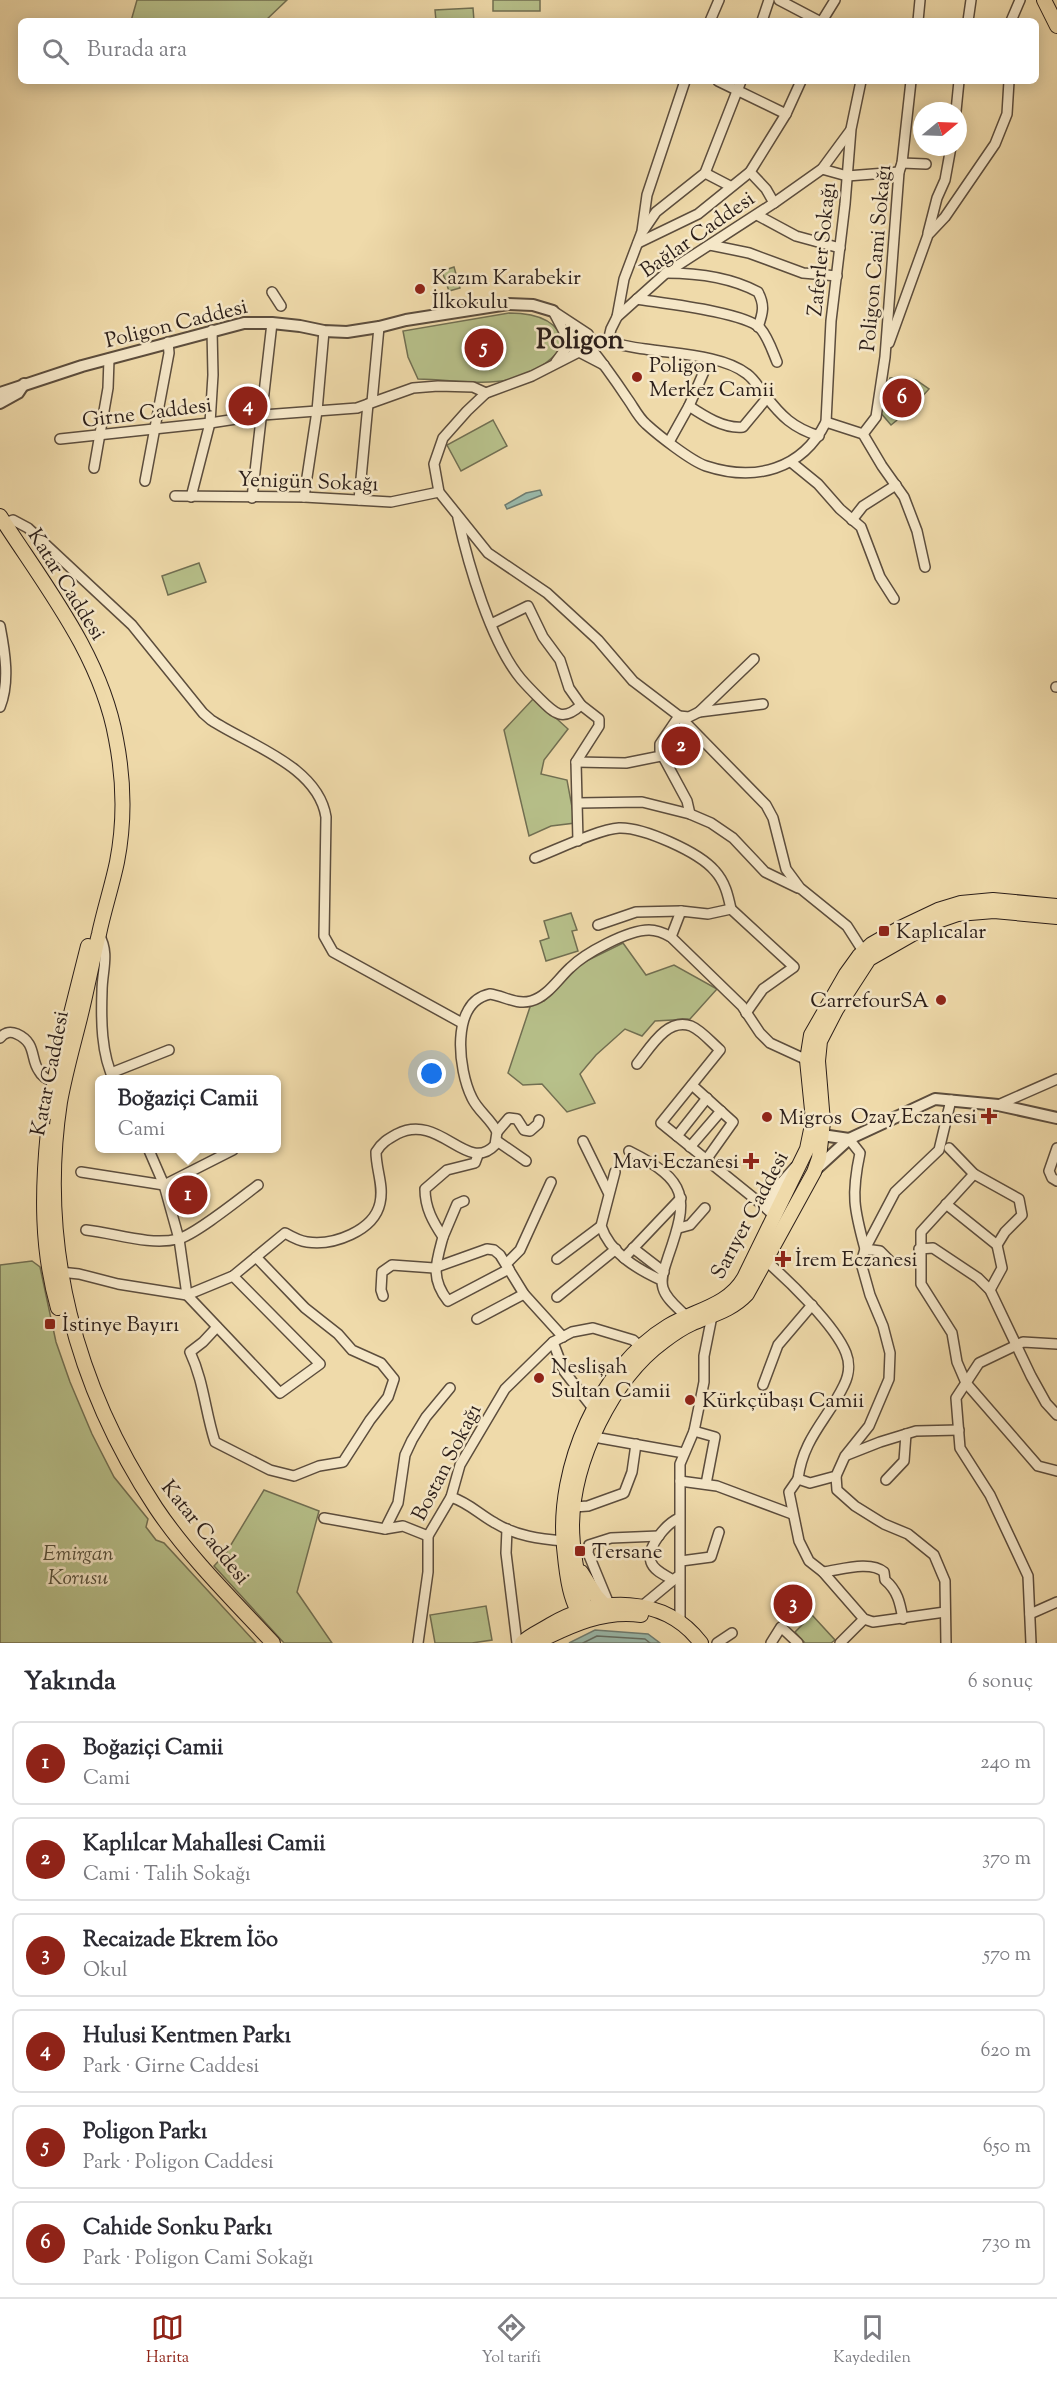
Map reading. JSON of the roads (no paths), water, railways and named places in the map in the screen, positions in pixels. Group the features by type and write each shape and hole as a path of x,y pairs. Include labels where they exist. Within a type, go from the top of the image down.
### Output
{"main road":[{"path":"1044,0 1057,26"},
{"name":"Katar Caddesi","path":"1,524 84,647 108,703 116,737 122,788 122,824 118,859 60,1078"},
{"name":"Katar Caddesi","path":"1,524 77,653 95,693 111,749 114,796 112,842 60,1078 55,1166 54,1268 83,1381 102,1427 133,1487 168,1538 263,1643"},
{"name":"Sarıyer Caddesi","path":"584,1613 564,1540 564,1506 570,1472 580,1441 645,1350 688,1320 735,1293 807,1149 813,1108 811,1035 849,969 900,928 938,910 961,903 993,900 1057,906"},
{"name":"Sarıyer Caddesi","path":"866,955 932,923 958,914 994,911 1057,917"},
{"name":"Sarıyer Caddesi","path":"688,1320 712,1316 730,1309 747,1294 765,1260 775,1216 814,1172 819,1158 823,1107 813,1061"},
{"path":"807,1149 822,1135"},
{"path":"799,1164 810,1166 814,1172"},
{"name":"Katar Caddesi","path":"54,1268 80,1348 103,1410 121,1449 156,1508 172,1530 273,1643"},
{"name":"Sarıyer Caddesi","path":"571,1562 572,1525 578,1481 594,1437 599,1413"},
{"path":"571,1562 590,1588 607,1604"},
{"path":"559,1620 564,1608 571,1562"},
{"path":"522,1643 559,1620 607,1604 642,1606 657,1610 680,1622 701,1643"},
{"path":"534,1643 584,1613 644,1616 663,1623 696,1643"}],"street":[{"path":"711,18 719,0"},
{"path":"763,18 769,0"},
{"path":"779,0 815,18"},
{"path":"823,18 835,0"},
{"path":"918,18 920,0"},
{"path":"968,18 971,0"},
{"path":"1012,18 1020,0"},
{"path":"640,238 647,195 684,84"},
{"path":"640,238 698,214 750,172 786,114 800,84"},
{"name":"Zaferler Sokağı","path":"826,422 831,321 851,129 860,84"},
{"name":"Poligon Cami Sokağı","path":"863,434 876,417 885,357 901,167 911,84"},
{"path":"957,102 959,84"},
{"path":"928,235 945,217 995,144 1007,114 1009,84"},
{"path":"617,317 624,279 640,238 656,212 705,173 740,85 786,114"},
{"name":"Bağlar Caddesi","path":"608,341 610,329 617,317 666,273 757,215 822,169 851,129"},
{"path":"885,357 928,235 936,198 945,180 949,156"},
{"path":"822,169 847,176 926,164"},
{"path":"750,172 766,189 774,203"},
{"path":"705,173 730,186"},
{"path":"757,215 796,236 840,248"},
{"path":"710,245 749,253 803,273 837,276"},
{"path":"666,273 696,273 727,280 758,292 762,299 764,312 758,327"},
{"path":"272,292 281,306"},
{"path":"637,299 699,309 758,327 777,362"},
{"name":"Poligon Caddesi","path":"0,393 168,342 244,324 272,323 346,332 508,304 533,305 553,311"},
{"path":"553,311 588,334 590,343 644,422 704,465 742,474 768,470 791,462 819,436 826,422 863,434 904,497 917,531 925,567"},
{"path":"553,311 573,349 604,365"},
{"path":"252,498 272,323"},
{"path":"359,500 378,327"},
{"path":"191,497 210,423 213,375 212,330"},
{"path":"304,497 317,411 324,331"},
{"path":"556,363 570,343 573,334 582,331"},
{"path":"590,343 608,341 645,350 677,352 734,364 750,375 767,398 799,430 819,436"},
{"path":"145,481 169,353 168,342"},
{"path":"590,343 585,351 532,376 486,393 443,438 434,464 439,492 488,553 547,593 598,640 633,681 679,716 766,805 773,818 786,869 800,888"},
{"path":"94,468 102,433 109,359"},
{"path":"669,442 689,406 709,360"},
{"name":"Poligon Caddesi","path":"0,403 18,393 24,384"},
{"name":"Girne Caddesi","path":"60,439 263,415 357,408 413,388 472,387 486,393"},
{"path":"689,406 721,423 736,428 743,427 767,398"},
{"path":"791,462 818,484 861,527 880,577 894,598"},
{"path":"852,520 863,506 896,485"},
{"name":"Yenigün Sokağı","path":"175,496 304,497 391,502 439,492"},
{"path":"457,516 465,553 491,624 520,679 552,711 564,716 572,714 581,705"},
{"path":"1,524 13,520 28,528 132,625 202,713 278,758 313,785 321,798 326,817 324,936 329,948 462,1023"},
{"path":"491,624 528,606 543,637 560,660 569,688 581,705 600,722 576,762 579,841"},
{"path":"0,626 4,648 5,693 0,706"},
{"path":"679,716 689,717 699,712 754,659"},
{"path":"699,712 764,704"},
{"path":"679,716 660,744 661,756 687,801 690,814"},
{"path":"576,762 626,763 661,756"},
{"path":"578,803 642,802 690,814 711,823 733,838 765,872 800,888 847,926 866,955"},
{"path":"535,858 617,828 638,829 689,853 714,869 723,880 731,909 795,967 763,989 746,1013"},
{"path":"598,925 636,912 681,911 708,914 731,909"},
{"path":"671,937 681,911"},
{"path":"526,1161 497,1136 479,1110 465,1080 462,1023 465,1014 481,997 493,994 515,1002 534,1000 543,996 571,966 585,956 633,932 650,930 662,932 671,937 718,981 770,1042 813,1061"},
{"path":"99,934 105,948 102,990 104,1045 112,1075"},
{"path":"637,1064 668,1028 679,1024 692,1026 720,1050 661,1123 775,1216"},
{"path":"0,1038 3,1034 11,1032 22,1036 30,1046 36,1060 60,1078"},
{"path":"114,1075 169,1050"},
{"path":"998,1104 1057,1078"},
{"path":"692,1085 733,1122 706,1160"},
{"path":"677,1136 707,1098"},
{"path":"814,1172 849,1139 936,1099 998,1104 1057,1118"},
{"path":"946,1643 945,1581 934,1556 908,1534 884,1524 855,1506 837,1490 836,1476 845,1456 869,1426 889,1379 890,1353 884,1326 870,1295 861,1263 865,1250 894,1192 939,1150 951,1100"},
{"path":"690,1148 721,1111"},
{"path":"54,1268 69,1265 79,1274 118,1284 187,1295 233,1276 285,1233 307,1242 318,1242 351,1234 369,1224 376,1216 382,1195 376,1152 385,1141 400,1132 417,1129 433,1132 470,1154 478,1155 490,1150 509,1118 517,1119 524,1130 530,1131 539,1120"},
{"path":"822,1135 849,1139 860,1153 854,1182 854,1208 865,1250"},
{"path":"583,1140 609,1192"},
{"path":"949,1148 974,1174 1019,1199 1022,1215 996,1245"},
{"path":"1057,1148 1049,1171 1052,1178 1057,1180"},
{"path":"629,1151 642,1157 676,1182 681,1198 679,1228 662,1276 663,1292 688,1320"},
{"path":"150,1153 165,1185 179,1239 187,1295 280,1393 320,1364 233,1276"},
{"path":"81,1172 165,1185 227,1153"},
{"path":"443,1237 431,1218 424,1189 447,1170 475,1163 478,1155"},
{"path":"615,1172 601,1226 604,1233 624,1258 640,1271 662,1276"},
{"path":"974,1174 921,1232 919,1249 921,1284 951,1333 957,1362 966,1383 1038,1466 1057,1471"},
{"path":"464,1201 457,1204 443,1237 434,1268 441,1292 448,1301 507,1267 520,1250 551,1182"},
{"path":"86,1230 149,1241 179,1239 224,1211 258,1185"},
{"path":"624,1258 681,1198"},
{"path":"946,1204 996,1245 1002,1268 990,1290"},
{"path":"679,1228 690,1225 705,1208"},
{"path":"557,1259 601,1226"},
{"path":"633,1248 662,1276"},
{"path":"919,1249 933,1248 978,1278 990,1290 1017,1344 1020,1356 1046,1403 1057,1415"},
{"path":"383,1296 382,1272 392,1265 434,1268 487,1249 494,1250 500,1255 524,1294 563,1337"},
{"path":"557,1297 616,1249"},
{"path":"865,1250 880,1251 891,1262"},
{"path":"217,1327 190,1352 206,1396 208,1422 215,1442 270,1470 294,1476 319,1466 343,1462 369,1420 388,1397 394,1379 381,1363 352,1350 338,1335 305,1308 256,1257"},
{"path":"765,1260 812,1305 840,1341 847,1355 849,1369 844,1384 810,1437 800,1462 798,1479 789,1492 798,1541 809,1561 823,1572 864,1619 873,1622 945,1612"},
{"path":"477,1319 524,1294"},
{"path":"763,1385 778,1345 812,1305"},
{"path":"680,1622 678,1577 681,1561 680,1464 694,1431 704,1382 704,1356 712,1316"},
{"name":"Bostan Sokağı","path":"418,1643 425,1599 428,1536 451,1497 460,1465 505,1389 553,1342 593,1328 633,1340 645,1350"},
{"path":"1031,1643 1028,1576 990,1495 960,1448 956,1398 979,1363 1017,1344 1030,1341 1057,1344"},
{"path":"553,1342 564,1371 599,1413"},
{"path":"385,1529 398,1503 405,1455 426,1417 450,1388"},
{"path":"694,1431 715,1437 706,1484"},
{"path":"845,1456 916,1431 959,1431"},
{"path":"886,1480 904,1461 906,1434"},
{"path":"594,1437 684,1453"},
{"path":"574,1507 597,1503 624,1493 632,1472 636,1444"},
{"path":"798,1479 810,1483 836,1476"},
{"path":"680,1481 706,1484 764,1502 792,1514"},
{"path":"451,1497 464,1501 507,1529 539,1539 564,1540"},
{"path":"324,1518 385,1529 403,1526 428,1536"},
{"path":"678,1577 657,1571 650,1557 658,1536 668,1524 679,1518"},
{"path":"507,1529 506,1553 517,1643"},
{"path":"681,1561 711,1557 719,1532"},
{"path":"607,1604 588,1553 589,1545 611,1538 658,1536"},
{"path":"823,1572 870,1566 879,1568 884,1572 885,1580 894,1587 903,1619"},
{"path":"642,1606 678,1577"},
{"path":"1030,1614 1057,1602"},
{"path":"840,1643 864,1619"},
{"path":"771,1643 782,1627 798,1643"},
{"path":"717,1643 732,1633"}],"water":[{"path":"540,490 542,495 507,509 505,505 526,493"},
{"path":"595,1630 648,1634 660,1643 569,1643"}],"place":[{"name":"Kazım Karabekir İlkokulu","path":"420,289"},
{"name":"Poligon Parkı","path":"484,348"},
{"name":"Poligon Merkez Camii","path":"637,377"},
{"name":"Cahide Sonku Parkı","path":"902,398"},
{"name":"Hulusi Kentmen Parkı","path":"248,406"},
{"name":"Kaplılcar Mahallesi Camii","path":"681,746"},
{"name":"Kaplıcalar","path":"884,931"},
{"name":"CarrefourSA","path":"941,1000"},
{"name":"Ozay Eczanesi","path":"989,1116"},
{"name":"Migros","path":"767,1117"},
{"name":"Mavi Eczanesi","path":"751,1161"},
{"name":"Boğaziçi Camii","path":"188,1195"},
{"name":"İrem Eczanesi","path":"783,1259"},
{"name":"İstinye Bayırı","path":"50,1324"},
{"name":"Neslişah Sultan Camii","path":"539,1378"},
{"name":"Kürkçübaşı Camii","path":"690,1400"},
{"name":"Tersane","path":"580,1551"},
{"name":"Recaizade Ekrem İöo","path":"793,1604"}],"district":[{"name":"Poligon","path":"580,339"}],"park label":[{"name":"Emirgan Korusu","path":"78,1565"}]}
